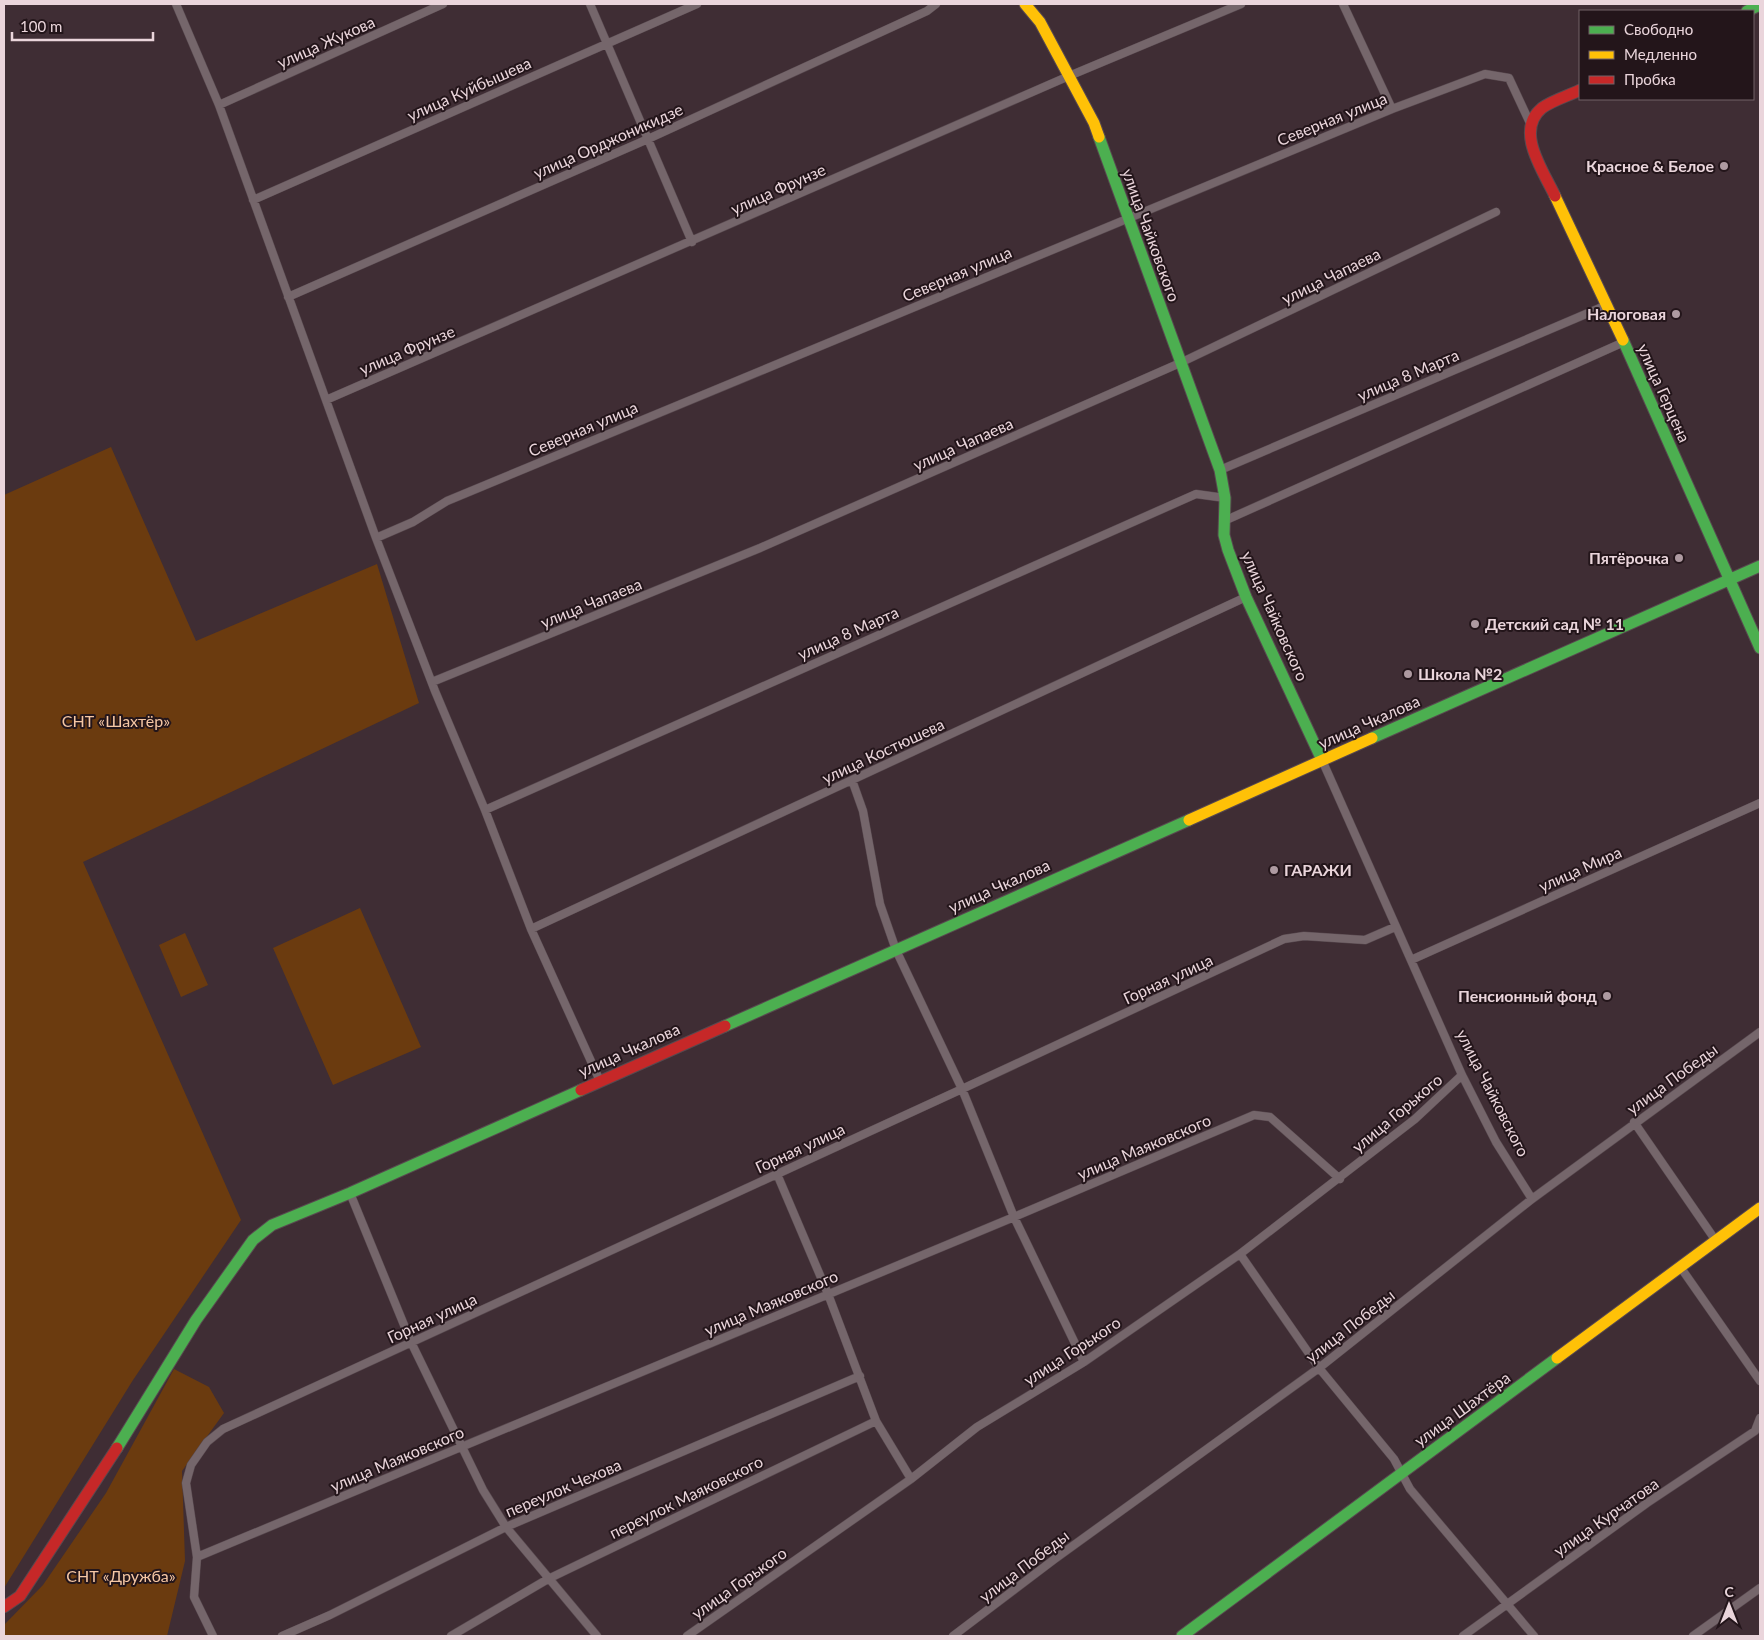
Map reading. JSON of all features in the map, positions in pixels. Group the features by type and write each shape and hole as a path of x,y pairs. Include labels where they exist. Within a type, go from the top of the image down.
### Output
{"street":[{"path":"176,4 219,106 376,538 432,682 485,810 531,929 600,1080"},
{"name":"улица Жукова","path":"219,106 443,4"},
{"path":"590,4 608,42 692,242"},
{"name":"улица Куйбышева","path":"253,200 697,4"},
{"name":"улица Орджоникидзе","path":"288,297 648,139 927,11 936,4"},
{"name":"улица Чайковского","path":"1025,4 1040,22 1094,123 1127,219 1220,470 1228,550 1246,597 1322,760 1462,1075 1496,1142 1532,1199"},
{"name":"улица Фрунзе","path":"326,400 1070,76 1241,4"},
{"path":"1343,4 1392,109"},
{"name":"Северная улица","path":"376,538 413,522 447,500 1392,109 1485,74 1510,78 1530,123"},
{"path":"1530,123 1537,110 1579,90"},
{"name":"улица Герцена","path":"1530,123 1531,145 1624,342 1760,648"},
{"name":"улица Чапаева","path":"432,682 760,548 1180,363 1496,212"},
{"name":"улица 8 Марта","path":"1220,470 1607,305"},
{"path":"1224,521 1624,342"},
{"name":"улица 8 Марта","path":"485,810 1196,494 1224,498"},
{"name":"улица Чкалова","path":"4,1607 20,1596 106,1465 196,1320 253,1240 272,1225 350,1193 600,1080 1760,566"},
{"name":"улица Костюшева","path":"531,929 1246,597"},
{"path":"852,780 863,811 880,904 896,950 962,1090 1014,1217 1084,1362"},
{"name":"улица Мира","path":"1411,960 1760,804"},
{"name":"Горная улица","path":"213,1636 194,1597 197,1557 186,1483 191,1465 207,1442 223,1429 962,1090 1284,939 1304,936 1365,940 1395,927"},
{"name":"улица Победы","path":"953,1636 1056,1558 1319,1368 1532,1199 1634,1122 1760,1032"},
{"name":"улица Горького","path":"687,1636 911,1479 977,1427 1084,1362 1240,1254 1340,1179 1415,1119 1462,1075"},
{"name":"улица Маяковского","path":"197,1557 1014,1217 1254,1115 1270,1117 1340,1179"},
{"path":"1634,1122 1716,1241"},
{"path":"777,1174 828,1294 876,1421 911,1479"},
{"path":"350,1193 412,1342 483,1490 506,1527 597,1636"},
{"name":"улица Шахтёра","path":"1182,1636 1760,1208"},
{"path":"1240,1254 1319,1368 1394,1459 1410,1489 1534,1636"},
{"path":"1681,1268 1760,1381"},
{"name":"переулок Чехова","path":"282,1636 330,1615 506,1527 860,1376"},
{"name":"улица Курчатова","path":"1463,1636 1647,1503 1755,1431 1760,1418"},
{"name":"переулок Маяковского","path":"451,1636 548,1579 876,1421"},
{"path":"1693,1636 1760,1588"}],"green space":[{"name":"СНТ «Шахтёр»","path":"111,447 196,641 377,564 419,703 83,862 241,1220 133,1380 4,1588 4,495"},
{"path":"360,908 421,1047 333,1085 273,948"},
{"path":"185,933 208,985 181,997 159,945"},
{"name":"СНТ «Дружба»","path":"174,1369 209,1387 224,1413 182,1471 185,1561 167,1636 4,1636 4,1625 43,1585 106,1493"}],"traffic: fast":[{"path":"1749,10 1760,5"},
{"path":"1099,137 1220,470 1225,498 1224,535 1228,550 1246,597 1322,760"},
{"path":"1623,340 1760,648"},
{"path":"1372,738 1760,566"},
{"path":"725,1026 1189,820"},
{"path":"117,1448 196,1320 253,1240 272,1225 350,1193 581,1090"},
{"path":"1182,1636 1557,1358"}],"traffic: slow":[{"path":"1025,4 1040,22 1094,123 1099,137"},
{"path":"1555,196 1623,340"},
{"path":"1189,820 1372,738"},
{"path":"1557,1358 1760,1208"}],"traffic: jam":[{"path":"1555,196 1534,152 1531,128 1534,117 1542,108 1579,90"},
{"path":"581,1090 725,1026"},
{"path":"4,1607 20,1596 117,1448"}],"place":[{"name":"Красное & Белое","path":"1724,166"},
{"name":"Налоговая","path":"1676,314"},
{"name":"Пятёрочка","path":"1679,558"},
{"name":"Детский сад № 11","path":"1475,624"},
{"name":"Школа №2","path":"1408,674"},
{"name":"ГАРАЖИ","path":"1274,870"},
{"name":"Пенсионный фонд","path":"1607,996"}]}
